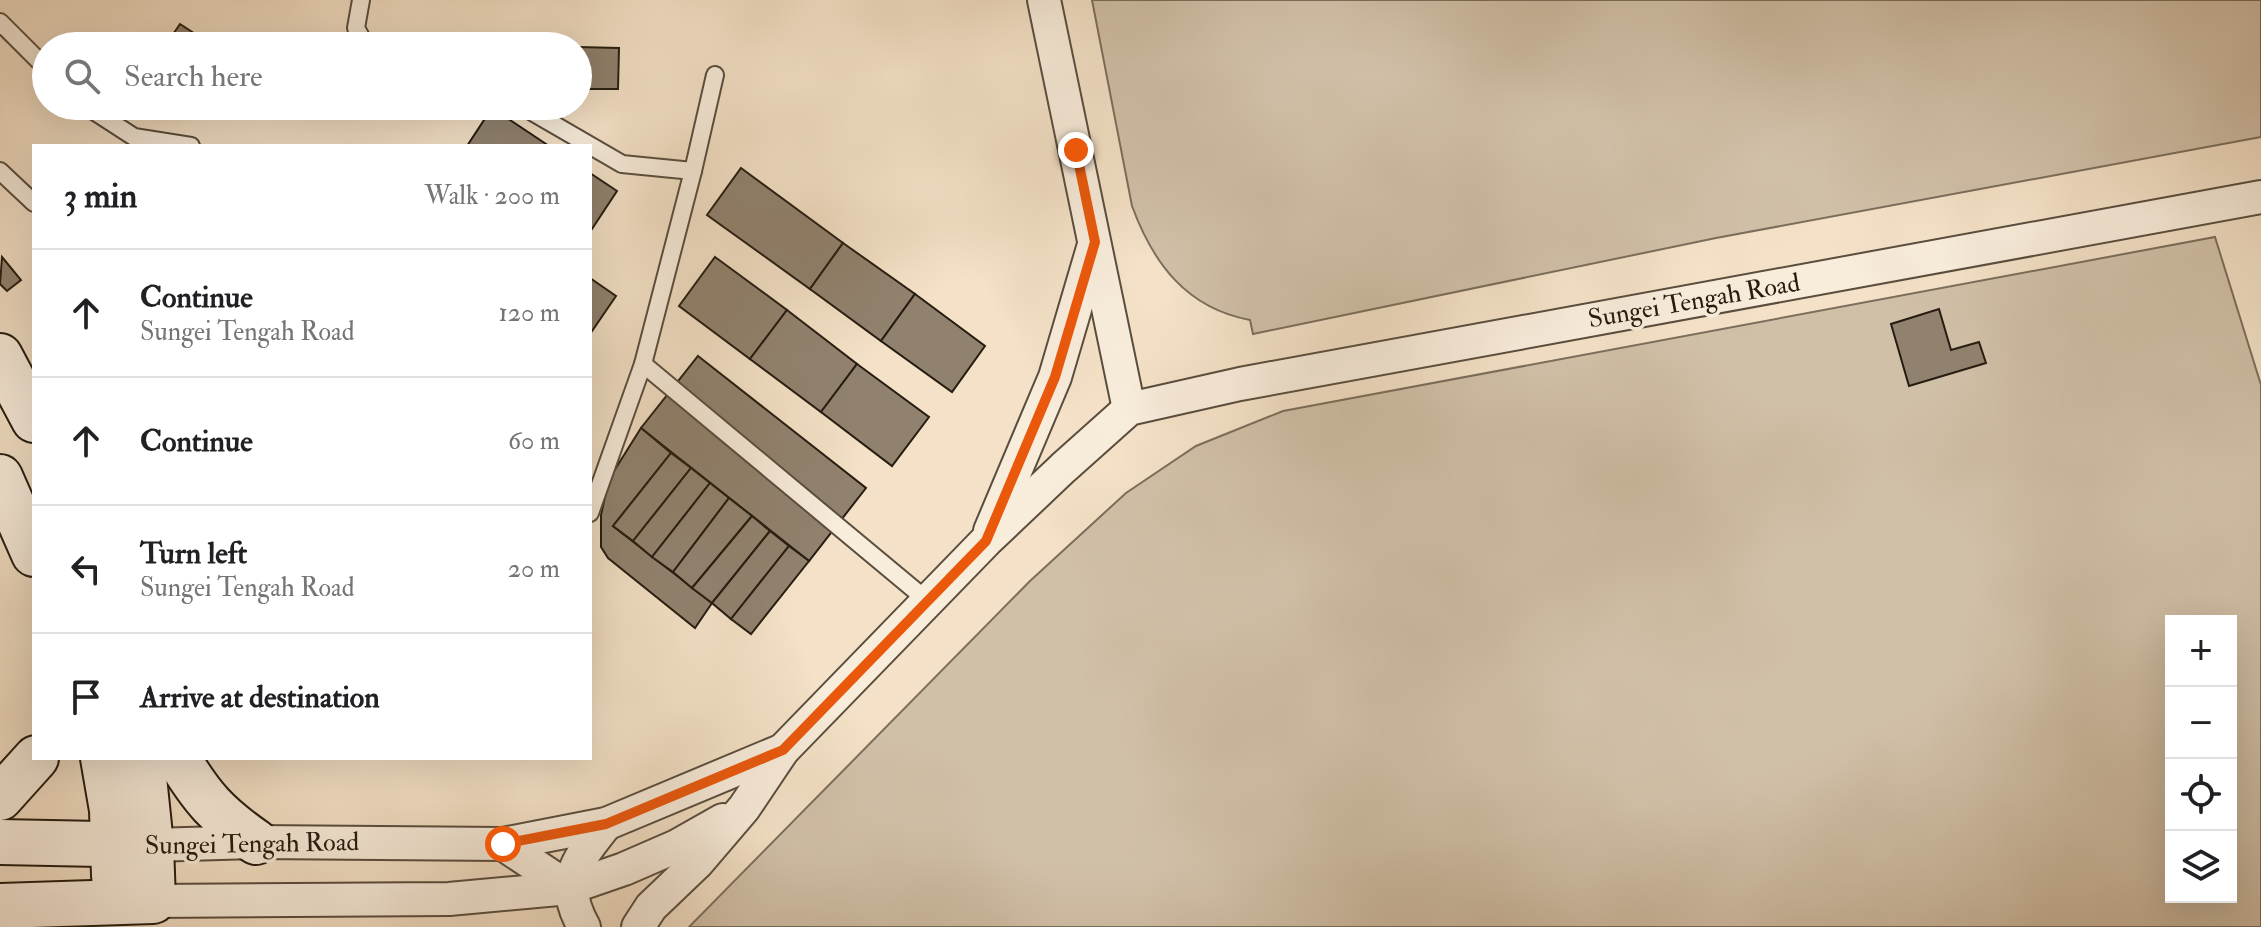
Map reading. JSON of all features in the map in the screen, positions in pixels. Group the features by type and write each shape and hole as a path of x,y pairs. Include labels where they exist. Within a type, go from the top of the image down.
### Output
{"main road":[{"path":"0,356 32,416"},
{"path":"0,477 32,549"},
{"path":"0,798 34,760"},
{"path":"103,760 112,810 131,845"},
{"path":"135,902 131,845 142,760"},
{"path":"179,760 199,792 222,818 256,842"},
{"name":"Sungei Tengah Road","path":"0,842 131,845"},
{"name":"Sungei Tengah Road","path":"0,906 135,902"}],"street":[{"path":"1044,0 1129,409"},
{"name":"Sungei Tengah Road","path":"638,927 651,907 697,863 744,808 783,750 986,541 1129,409 1255,381 2261,197"},
{"path":"986,541 1055,377 1095,242"},
{"name":"Sungei Tengah Road","path":"131,845 256,842 503,844 606,824 783,750"},
{"name":"Sungei Tengah Road","path":"135,902 449,899 569,888 677,846 744,808"},
{"name":"Sungei Tengah Road","path":"569,888 580,857 606,824"},
{"path":"503,844 569,888 584,927"}],"lane":[{"path":"358,32 356,28 361,0"},
{"path":"0,22 32,54"},
{"path":"592,507 643,364 715,75"},
{"path":"104,120 131,142 161,144"},
{"path":"546,120 588,144"},
{"path":"592,147 622,164 693,171"},
{"path":"0,171 32,201"},
{"path":"643,364 929,602"}],"shaded area":[{"path":"1092,0 2261,0 2261,137 1716,238 1253,334 1250,320 1208,305 1175,280 1140,227 1132,206"},
{"path":"2215,237 2261,385 2261,927 689,927 1030,581 1126,493 1196,446 1283,411"}],"building":[{"path":"180,24 192,32 175,32"},
{"path":"592,47 619,48 618,89 592,89"},
{"path":"484,120 510,120 546,144 468,144"},
{"path":"741,168 843,243 810,289 707,215"},
{"path":"592,174 617,191 592,229"},
{"path":"843,243 915,294 881,341 810,289"},
{"path":"2,257 21,280 7,291 0,284"},
{"path":"715,257 787,310 750,359 679,306"},
{"path":"592,279 616,296 592,331"},
{"path":"915,294 985,346 952,392 881,341"},
{"path":"1939,309 1951,350 1979,342 1986,363 1909,386 1891,324"},
{"path":"787,310 857,364 821,412 750,359"},
{"path":"698,356 866,488 809,561 641,428"},
{"path":"857,364 929,417 892,466 821,412"},
{"path":"641,428 671,453 613,526 712,603 695,628 608,558 601,547 601,515 609,479"},
{"path":"671,453 691,468 633,541 613,526"},
{"path":"691,468 710,483 652,557 633,541"},
{"path":"710,483 729,498 673,572 652,557"},
{"path":"729,498 752,516 692,588 673,572"},
{"path":"752,516 770,531 712,603 692,588"},
{"path":"770,531 789,546 731,619 712,603"},
{"path":"789,546 809,561 751,634 731,619"}],"route":[{"path":"503,844 606,824 783,750 986,541 1055,377 1095,242 1076,150"}]}
